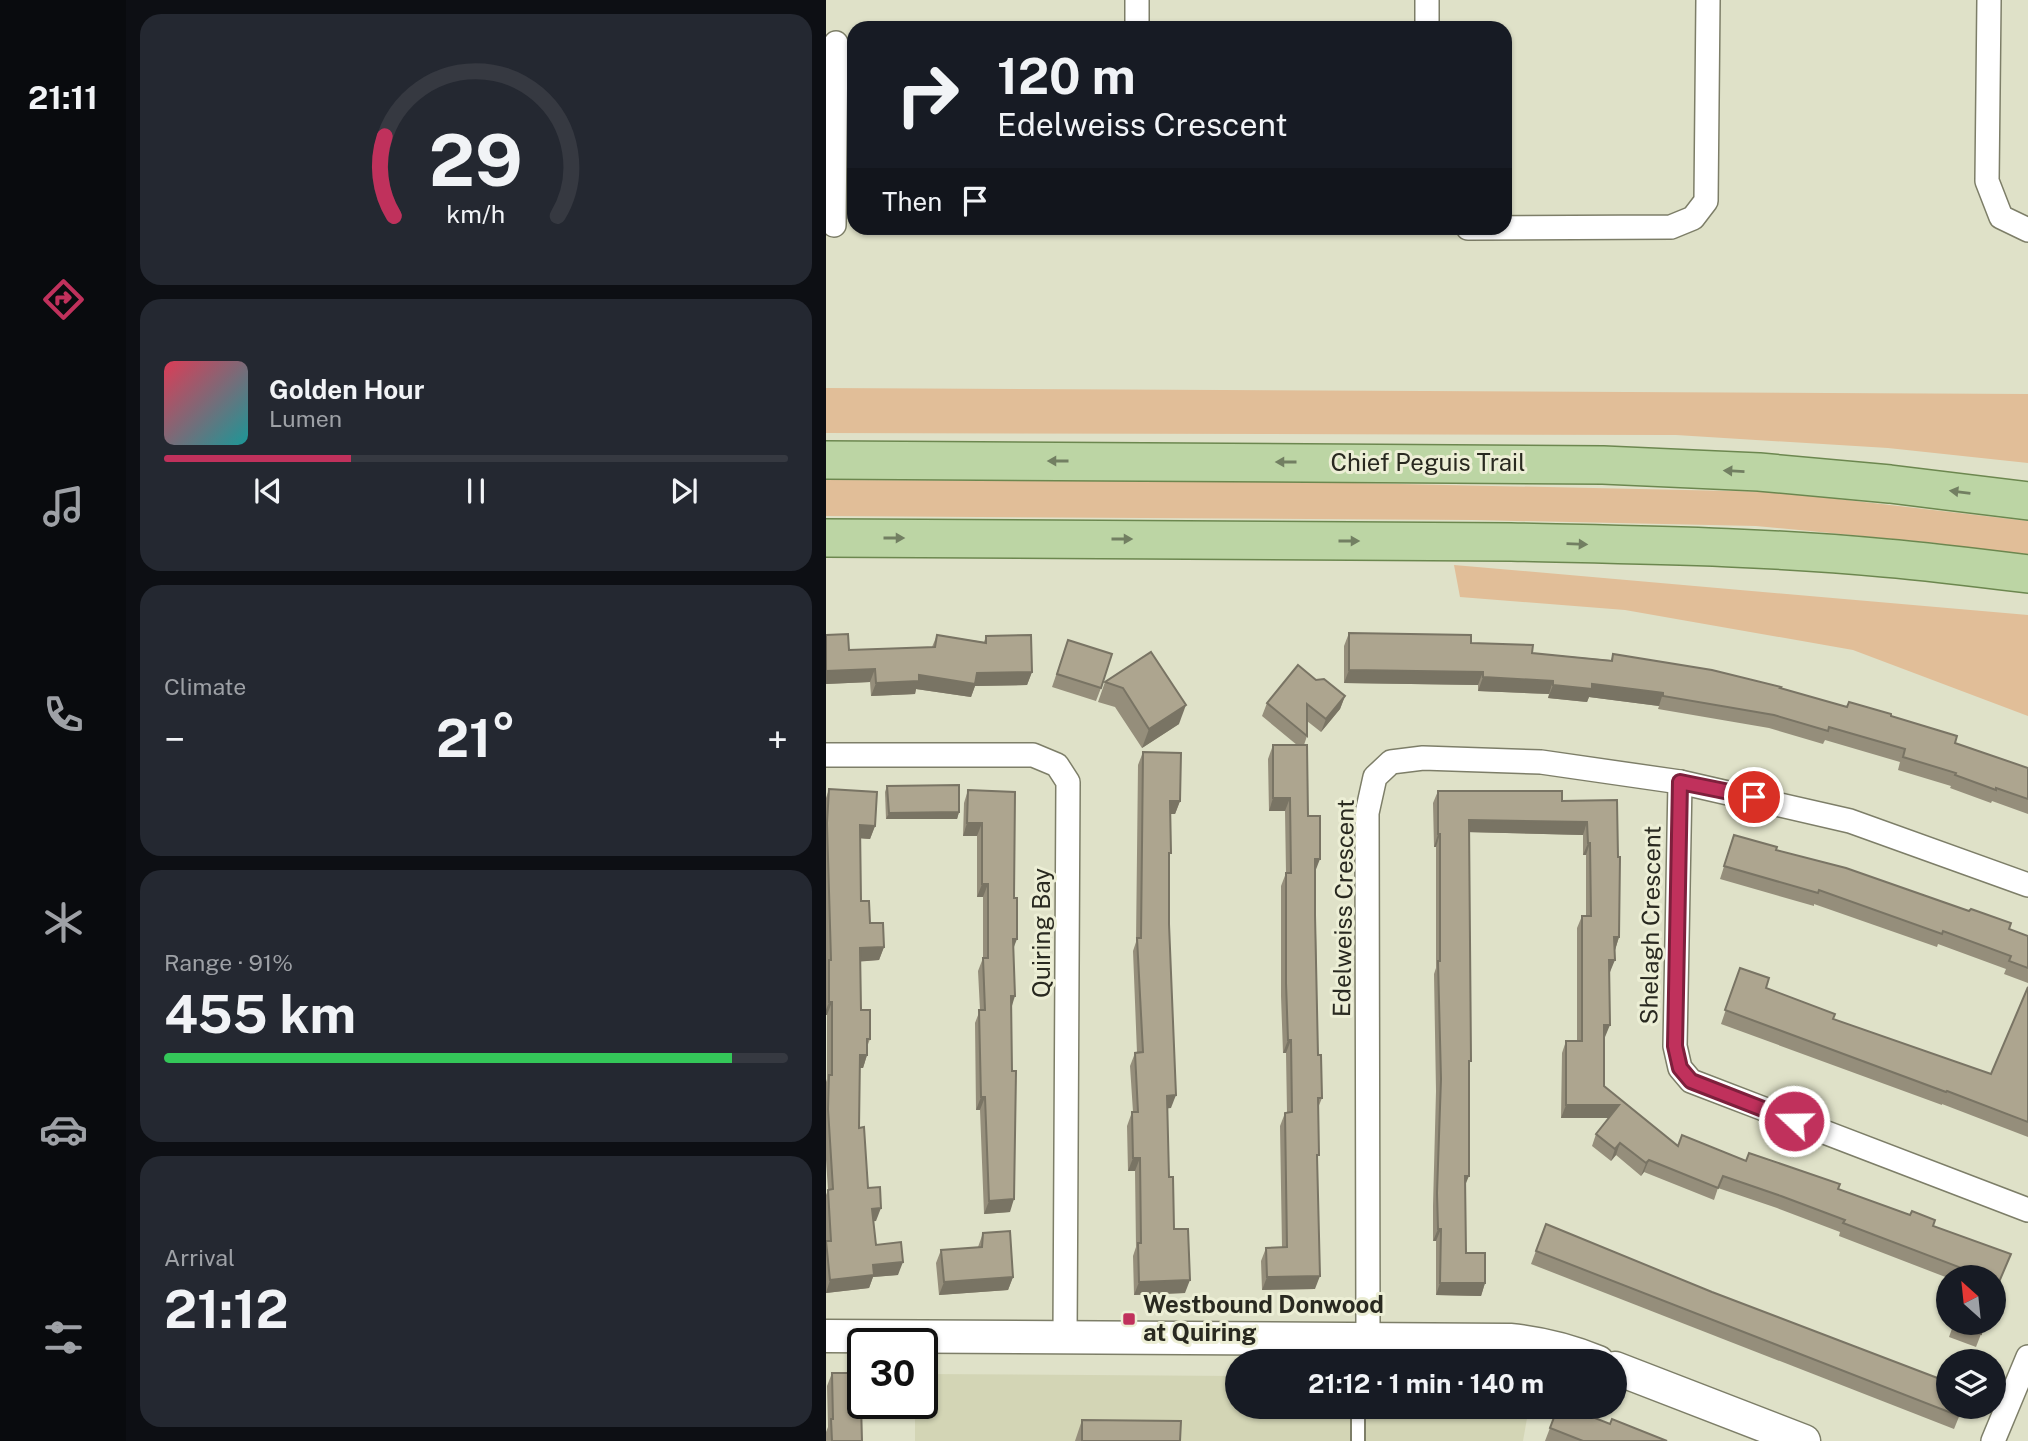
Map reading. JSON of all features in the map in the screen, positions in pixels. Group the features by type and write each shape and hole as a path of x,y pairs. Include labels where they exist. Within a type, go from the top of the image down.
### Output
{"main road":[{"name":"Chief Peguis Trail","path":"826,460 1602,465 1759,472 1890,484 2028,501"},
{"path":"826,538 1594,544 1883,558 2028,573"}],"street":[{"path":"1137,0 1137,21"},
{"path":"1427,0 1427,21"},
{"path":"1512,228 1671,227 1693,218 1706,201 1708,0"},
{"path":"1989,0 1987,181 2001,217 2028,230"},
{"path":"835,43 838,225"},
{"name":"Quiring Bay","path":"826,755 1033,755 1057,765 1068,782 1065,1338"},
{"name":"Edelweiss Crescent","path":"1360,1346 1367,813 1374,777 1391,762 1423,758 1541,762 1680,782 1850,821 2028,885"},
{"name":"Shelagh Crescent","path":"1680,782 1675,1046 1680,1068 1691,1081 2028,1210"},
{"path":"826,1336 1065,1338 1360,1346 1531,1342 1561,1349"},
{"path":"1993,1441 2028,1357"},
{"path":"1627,1373 1804,1441"}],"lane":[{"path":"1358,1419 1358,1441"}],"shaded area":[{"path":"826,388 2028,394 2028,463 1888,448 1676,435 826,433"},
{"path":"826,480 1308,482 1777,492 2028,521 2028,558 1936,543 1756,526 1472,520 826,516"},
{"path":"1454,565 2028,615 2028,716 1853,650 1625,610 1460,597"},
{"path":"938,1374 1225,1376 1225,1419 1527,1419 1523,1441 915,1441 915,1419 938,1419"}],"building":[{"path":"1349,633 1471,635 1471,643 1533,645 1532,653 1612,661 1613,654 1712,670 1847,707 1849,702 1957,736 1955,743 2028,768 2028,799 1903,757 1905,749 1829,727 1828,731 1774,715 1663,696 1663,693 1592,684 1592,689 1553,685 1553,681 1483,677 1483,672 1349,670"},
{"path":"848,634 849,650 935,647 937,635 986,643 986,636 1031,635 1032,672 977,673 975,684 919,675 919,681 876,683 875,669 826,671 826,635"},
{"path":"1068,640 1112,654 1101,688 1057,674"},
{"path":"1151,652 1186,705 1149,729 1123,688 1105,682"},
{"path":"1298,665 1316,680 1324,679 1345,696 1326,719 1307,704 1307,736 1267,703"},
{"path":"1273,745 1307,745 1308,816 1320,816 1320,859 1315,859 1315,915 1318,1055 1321,1055 1322,1098 1318,1098 1317,1155 1320,1276 1267,1277 1266,1248 1287,1247 1285,1113 1292,1112 1291,1040 1288,1040 1286,983 1286,873 1291,873 1290,798 1273,798"},
{"path":"1143,752 1181,753 1180,801 1170,801 1169,924 1176,1095 1167,1096 1169,1177 1173,1177 1174,1229 1188,1229 1190,1280 1139,1282 1140,1158 1133,1158 1132,1112 1138,1112 1135,1053 1143,1052 1137,938 1141,938"},
{"path":"959,785 959,812 889,813 887,786"},
{"path":"829,789 877,792 875,826 860,825 861,901 869,901 870,923 883,923 884,947 860,948 861,1010 870,1010 870,1039 867,1039 867,1055 860,1055 859,1128 864,1127 868,1188 880,1187 881,1208 872,1209 876,1245 901,1242 903,1262 873,1265 874,1275 830,1280 826,1241 831,1241 828,1190 833,1189 828,1109 829,1075 832,1075 827,823"},
{"path":"968,790 1015,792 1014,898 1017,898 1017,939 1013,939 1015,996 1011,996 1012,1071 1016,1071 1014,1199 989,1201 985,1097 981,1097 979,1010 985,1010 983,958 988,958 988,884 982,884 982,823 967,823"},
{"path":"1438,791 1562,791 1562,801 1617,800 1620,857 1619,937 1614,937 1615,960 1609,960 1610,1025 1604,1025 1604,1086 1678,1146 1682,1135 1746,1161 1749,1153 1840,1184 1838,1189 1910,1215 1912,1211 1935,1220 1933,1226 2011,1254 2006,1266 1954,1265 1843,1223 1845,1220 1723,1176 1718,1188 1649,1160 1646,1163 1620,1143 1615,1149 1596,1134 1619,1105 1566,1105 1566,1041 1582,1041 1582,916 1591,916 1590,843 1587,822 1469,820 1471,1061 1469,1176 1465,1176 1466,1253 1485,1253 1485,1283 1440,1283 1441,1229 1438,1229 1437,1193 1441,1079"},
{"path":"1734,835 1777,847 1776,850 1846,868 2011,923 2009,929 2028,936 2028,968 2009,961 2011,956 1943,931 1942,934 1819,890 1818,893 1724,866"},
{"path":"1740,968 1769,978 1766,988 1835,1014 1833,1019 1991,1074 2028,987 2028,1122 1725,1010"},
{"path":"1546,1224 1712,1292 1936,1377 1936,1407 1536,1251"},
{"path":"1010,1231 1013,1277 944,1282 941,1250 982,1247 983,1233"},
{"path":"832,1373 847,1373 847,1419 861,1419 862,1441 832,1441"},
{"path":"1553,1419 1597,1419 1610,1424 1612,1419 1667,1441 1583,1441 1550,1428"},
{"path":"1082,1420 1181,1421 1180,1441 1082,1441"}],"place":[{"name":"Westbound Donwood at Quiring","path":"1129,1319"}],"route":[{"path":"1754,797 1680,782 1675,1046 1680,1068 1691,1081 1794,1121"}]}
